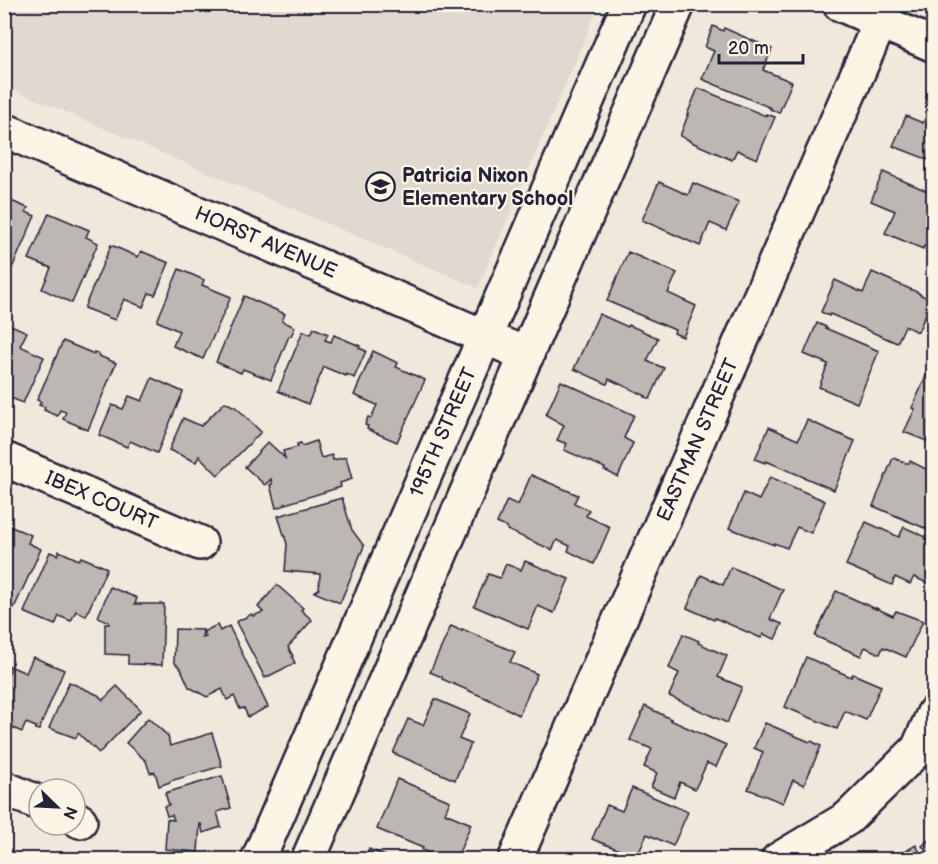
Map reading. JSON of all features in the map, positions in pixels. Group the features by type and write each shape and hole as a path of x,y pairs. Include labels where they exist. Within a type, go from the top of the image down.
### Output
{"street":[{"name":"195TH STREET","path":"258,860 629,4"},
{"path":"308,860 678,4"},
{"path":"840,4 933,45"},
{"name":"EASTMAN STREET","path":"515,860 880,22"},
{"name":"HORST AVENUE","path":"4,130 527,355"},
{"name":"IBEX COURT","path":"4,459 200,543"},
{"path":"778,860 848,818 918,749 933,713"},
{"path":"4,788 27,798"}],"shaded area":[{"name":"Patricia Nixon Elementary School","path":"4,5 599,5 478,288 5,86"}],"building":[{"path":"713,26 723,31 724,28 772,49 763,70 792,82 779,113 702,79 714,51 705,47"},
{"path":"698,88 766,116 766,114 775,117 757,159 737,150 732,160 680,136"},
{"path":"934,98 934,162 893,146 906,116 923,123"},
{"path":"883,172 934,194 934,244 931,249 924,246 923,249 885,233 895,211 871,201"},
{"path":"659,182 688,195 693,183 739,202 726,230 710,223 700,246 642,220"},
{"path":"4,195 7,196 6,199 28,208 26,212 35,216 9,275 4,273"},
{"path":"49,213 89,230 86,237 98,243 72,303 42,289 51,268 29,259"},
{"path":"111,245 138,257 141,251 169,263 155,295 149,293 143,307 124,299 115,320 84,308"},
{"path":"628,252 677,273 668,293 696,306 683,337 674,333 675,330 607,301"},
{"path":"179,269 204,280 202,285 231,297 203,359 173,346 179,331 157,321"},
{"path":"872,272 932,300 918,332 905,326 897,343 821,312 835,280 863,293"},
{"path":"244,296 285,314 282,321 295,327 271,380 243,369 241,373 216,362"},
{"path":"599,314 658,338 647,361 664,368 650,399 609,379 607,384 574,369"},
{"path":"4,322 27,332 20,346 44,357 23,403 4,395"},
{"path":"817,323 879,351 857,403 819,387 828,364 804,354"},
{"path":"314,328 328,334 325,340 331,342 334,335 366,351 354,378 324,367 308,404 278,391 303,331 311,334"},
{"path":"63,341 116,363 88,430 63,419 66,412 60,410 57,416 44,410 45,407 39,405 41,402 37,400"},
{"path":"373,351 398,363 396,367 425,380 397,442 367,429 368,426 365,425 368,417 371,418 377,405 354,395"},
{"path":"931,373 934,374 934,444 904,432 927,374 930,376"},
{"path":"152,378 183,392 157,453 130,441 127,447 99,435 112,405 123,409 129,396 142,401"},
{"path":"561,381 634,415 624,438 633,443 618,477 604,470 605,468 564,450 567,444 557,440 564,425 546,415"},
{"path":"225,402 237,408 261,432 218,475 199,456 196,462 169,450 183,418 201,426"},
{"path":"807,420 855,441 834,490 766,461 765,463 755,459 769,427 798,440"},
{"path":"316,441 321,458 332,455 333,460 346,457 352,479 340,483 341,487 276,508 270,485 272,484 271,479 265,485 245,467 268,442 285,458 283,451 298,447 297,444 301,443 302,446"},
{"path":"893,458 906,463 910,461 934,473 934,532 873,506"},
{"path":"531,475 578,495 574,503 589,510 586,516 610,527 594,564 568,551 570,546 557,540 552,550 507,530 508,528 497,523 507,500 518,505"},
{"path":"770,477 825,501 811,533 797,527 787,548 729,528 744,493 759,500"},
{"path":"342,498 352,530 364,546 340,603 314,592 319,589 320,574 285,571 287,544 278,516"},
{"path":"866,522 899,537 904,527 934,543 934,586 914,577 910,584 895,577 892,585 846,565"},
{"path":"4,524 31,535 28,543 41,549 14,608 4,603"},
{"path":"59,551 79,560 81,557 107,568 86,616 76,611 71,621 59,616 55,625 24,612 50,552 58,555"},
{"path":"525,561 569,579 554,613 538,606 528,629 474,606 488,574 500,578 506,564 521,570"},
{"path":"731,567 783,590 770,619 782,624 775,639 763,634 761,638 687,608 701,575 723,585"},
{"path":"277,585 303,608 301,610 312,620 288,647 295,663 265,678 236,622 252,614 253,616 263,612 258,607"},
{"path":"110,587 137,598 135,604 164,604 162,665 128,664 128,655 105,654 105,624 109,622 98,617"},
{"path":"836,591 893,616 896,611 923,621 906,657 883,647 880,654 865,647 861,656 815,636"},
{"path":"217,625 220,631 229,626 268,707 248,717 244,708 240,709 234,696 227,700 222,689 207,697 189,687 181,669 174,662 175,629 203,630 202,638 206,637 203,632"},
{"path":"451,626 515,652 510,662 537,674 519,715 430,672"},
{"path":"683,634 727,656 718,677 742,687 727,723 669,696 679,673 669,668"},
{"path":"33,657 64,670 39,730 26,723 22,732 4,724 4,664 10,666 6,673 8,674 12,667 26,673"},
{"path":"806,657 851,677 853,674 881,686 866,720 845,711 837,729 785,707"},
{"path":"69,682 98,695 103,700 117,686 141,710 99,753 78,733 76,738 49,728"},
{"path":"435,699 470,714 459,739 471,744 455,780 393,753 408,719 423,725"},
{"path":"645,706 726,745 716,767 707,763 695,789 680,782 674,797 651,787 657,773 644,767 652,749 630,740"},
{"path":"148,718 168,736 170,746 212,733 222,766 159,786 155,772 150,773 146,761 126,743"},
{"path":"765,723 821,746 804,785 793,780 783,803 748,789 763,752 754,748"},
{"path":"222,776 231,808 217,812 221,827 203,833 200,824 198,852 165,849 167,819 174,820 172,815 167,816 164,806 169,805 165,793"},
{"path":"397,779 450,801 445,813 471,824 456,860 440,860 422,850 423,848 377,829"},
{"path":"632,788 688,812 673,846 647,834 637,857 592,839 607,805 622,811"},
{"path":"934,835 934,857 922,846"},
{"path":"916,845 924,860 890,860"},
{"path":"369,849 395,860 365,860"}],"place":[{"name":"Patricia Nixon Elementary School","path":"381,187"}]}
